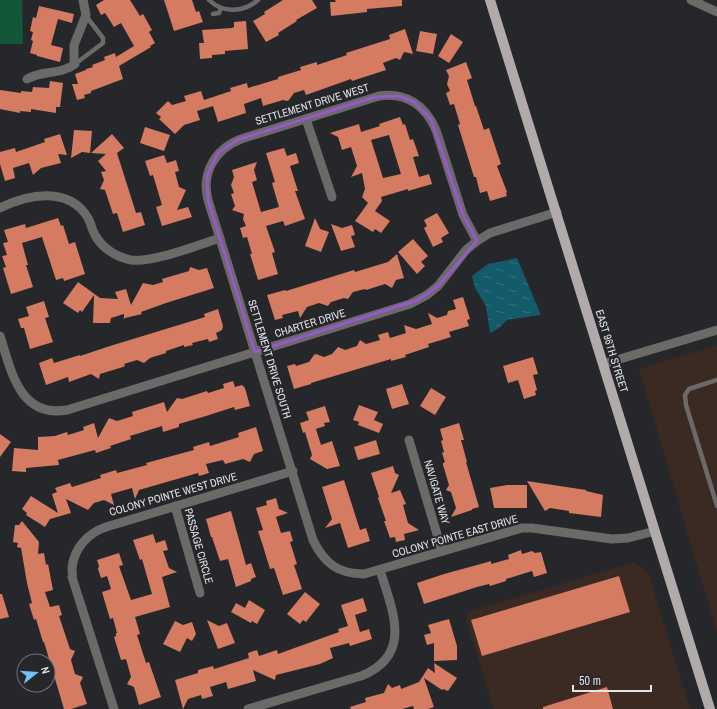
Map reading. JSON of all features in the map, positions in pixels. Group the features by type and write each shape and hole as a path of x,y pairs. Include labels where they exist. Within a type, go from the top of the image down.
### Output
{"main road":[{"name":"EAST 96TH STREET","path":"490,0 710,709"}],"street":[{"path":"27,79 42,73 65,70 75,64 74,45 86,16 83,0"},
{"path":"691,0 717,12"},
{"name":"SETTLEMENT DRIVE WEST","path":"214,158 224,148 237,140 383,96 404,97 421,107 431,119 436,130 463,215 477,240"},
{"path":"306,119 332,197"},
{"name":"SETTLEMENT DRIVE SOUTH","path":"214,158 206,176 206,192 313,540 320,553 330,563"},
{"path":"0,208 38,196 59,196 70,201 85,214 95,236 104,247 116,255 131,260 150,259 220,238"},
{"name":"CHARTER DRIVE","path":"0,336 13,378 19,389 33,404 47,410 60,411 73,409 405,306 418,300 438,286 466,250 477,240 490,233 556,212"},
{"path":"603,364 717,330"},
{"name":"NAVIGATE WAY","path":"409,440 442,551"},
{"name":"COLONY POINTE WEST DRIVE","path":"114,709 74,586 72,569 74,559 82,544 88,537 101,529 293,471"},
{"name":"PASSAGE CIRCLE","path":"175,506 200,593"},
{"name":"COLONY POINTE EAST DRIVE","path":"330,563 339,569 354,573 369,573 522,528 612,539 628,538 655,532"},
{"path":"248,709 361,676 371,672 382,663 393,648 396,628 394,616 380,570"}],"lane":[{"path":"209,0 217,7 232,10 245,8 258,0"},
{"path":"213,14 219,13 221,8"},
{"path":"75,64 103,43 103,38 86,16"},
{"path":"717,380 689,389 685,395 686,405 717,506"}],"highlighted area":[{"path":"399,96 414,102 431,119 463,215 477,241 438,286 418,300 255,352 208,200 207,176 218,153 237,140 375,97"}],"shaded area":[{"path":"717,345 717,632 639,369"},
{"path":"635,562 648,572 690,709 494,709 466,619 468,612"}],"green space":[{"path":"0,0 22,0 23,44 0,44"}],"water":[{"path":"517,258 541,315 507,320 499,328 490,333 486,306 475,288 472,276 488,264"}],"building":[{"path":"104,0 130,0 140,16 143,14 152,30 149,32 155,43 150,46 151,47 119,66 123,79 91,91 91,93 84,95 85,98 77,100 72,84 78,84 75,74 93,67 92,65 105,60 104,57 115,53 116,57 134,46 121,23 114,27 105,13 101,15 96,5"},
{"path":"164,0 192,0 196,12 199,11 203,22 174,31"},
{"path":"283,0 312,0 317,8 296,20 297,21 278,33 279,35 266,42 253,21"},
{"path":"335,0 402,0 402,6 367,9 367,12 331,16 330,2 336,2"},
{"path":"39,6 74,14 72,23 58,19 51,45 63,48 60,62 30,53 33,41 31,40 33,32 30,31 33,17 36,18"},
{"path":"246,21 248,49 225,51 225,54 212,55 212,58 200,59 199,43 204,43 202,30 232,28 234,27 234,22"},
{"path":"405,29 413,54 404,52 400,60 396,58 383,63 386,70 352,81 351,79 306,95 304,90 294,93 287,101 283,100 263,106 261,98 244,104 246,113 218,122 213,106 197,111 200,120 184,125 175,134 159,119 161,117 156,113 168,101 172,105 186,101 184,96 201,91 204,100 231,91 230,88 247,83 248,88 278,79 278,77 301,70 300,67 317,62 317,65 347,55 346,53 390,39 389,35"},
{"path":"420,31 437,34 433,54 416,51"},
{"path":"451,34 463,42 449,63 438,56"},
{"path":"466,62 472,78 467,80 475,106 484,130 489,128 501,164 497,166 507,192 507,196 490,201 487,191 480,193 458,125 460,124 454,104 450,105 446,93 450,91 447,84 449,76 446,70"},
{"path":"50,81 63,83 60,107 56,107 56,113 31,109 31,112 20,111 20,113 0,109 0,90 21,93 21,91 32,92 33,87 49,88"},
{"path":"400,117 403,125 405,124 410,140 413,139 419,156 413,157 419,177 429,174 432,184 381,197 382,201 375,211 390,221 381,233 375,229 373,232 355,221 368,203 362,197 365,189 362,173 351,177 357,166 351,147 342,150 338,137 330,133 359,124 361,132 380,126 379,124","holes":["389,135 401,174 383,178 371,140"]},
{"path":"145,127 170,135 164,151 140,143"},
{"path":"74,130 92,131 90,153 82,152 71,158"},
{"path":"60,134 67,155 58,154 61,163 41,168 33,175 29,163 13,168 15,178 5,181 0,164 0,152 15,148 16,152 45,142 44,139"},
{"path":"112,134 124,148 117,153 136,213 141,212 145,225 123,232 117,213 113,214 105,190 100,189 104,180 101,172 106,171 98,161 106,154 91,153"},
{"path":"284,148 287,156 296,153 299,163 290,166 298,191 295,191 305,219 285,226 283,221 266,226 275,252 272,253 278,274 258,280 250,254 252,254 247,237 243,238 240,228 246,226 243,219 244,214 232,210 235,206 231,194 234,193 231,185 234,177 232,170 257,162 254,170 257,180 252,182 261,212 279,207 272,183 275,182 266,153"},
{"path":"164,155 167,163 176,160 179,171 175,172 179,187 186,190 177,210 188,207 192,217 162,226 156,207 162,205 153,175 150,176 145,161"},
{"path":"437,213 449,233 441,238 443,242 433,247 424,228 427,226 424,220"},
{"path":"58,218 61,226 63,225 69,244 75,242 85,274 64,281 63,278 56,280 42,237 22,243 28,265 26,265 33,287 11,294 3,268 6,267 2,256 7,255 3,243 8,242 4,230 25,224 26,228"},
{"path":"315,218 320,229 329,232 321,252 305,246"},
{"path":"331,224 342,228 352,225 355,235 351,236 355,247 341,251"},
{"path":"413,239 428,256 421,262 425,266 417,274 398,252"},
{"path":"397,254 404,278 396,280 392,288 385,284 366,290 353,292 348,299 344,298 331,302 328,306 319,303 307,307 300,318 298,311 282,315 283,318 275,320 267,295 286,291 354,270 355,272 388,262"},
{"path":"190,267 199,270 207,268 214,288 141,312 142,314 123,319 124,314 111,318 110,323 93,323 94,295 82,312 80,310 78,313 63,303 78,282 100,298 118,299 115,292 126,289 131,305 143,283 153,285 163,282 162,279 189,271"},
{"path":"463,297 470,319 467,320 469,326 449,332 451,337 428,344 429,347 405,355 406,357 391,361 391,359 294,389 287,366 295,364 296,366 309,362 316,354 324,357 332,354 338,347 345,350 357,346 360,340 366,344 380,340 378,335 388,332 390,338 406,333 404,325 416,329 432,324 428,313 437,318 447,315 448,311 456,309 453,300"},
{"path":"44,301 49,317 45,318 53,342 30,349 24,328 21,328 18,319 29,316 26,307"},
{"path":"218,309 223,326 222,330 216,333 218,339 209,342 208,339 192,343 193,345 184,347 184,345 150,358 144,363 137,360 124,364 125,366 123,367 100,374 99,379 91,374 69,382 68,377 46,385 39,363 52,358 54,363 80,356 205,317 204,314"},
{"path":"533,357 538,374 533,375 537,390 535,391 536,395 524,399 518,380 508,383 503,366"},
{"path":"233,381 235,387 242,385 245,388 250,406 235,410 234,407 179,424 179,427 163,432 162,426 130,436 131,439 110,446 111,448 96,453 95,450 58,460 59,465 26,468 26,472 12,471 14,448 38,450 38,437 55,436 67,432 68,435 84,430 83,427 94,423 98,438 109,418 117,421 133,416 132,412 164,402 167,412 177,398 182,399 207,391 208,393 224,388 223,384"},
{"path":"402,384 409,404 392,409 386,389"},
{"path":"431,388 446,397 435,415 420,406"},
{"path":"359,405 378,412 374,420 383,424 379,433 358,425 359,422 353,420"},
{"path":"325,406 330,422 324,423 325,426 316,429 321,445 332,441 340,466 327,469 310,459 312,455 305,432 303,433 300,423 309,420 306,412"},
{"path":"459,423 464,440 461,440 466,462 479,507 451,517 456,508 451,492 446,490 449,485 443,465 445,462 442,453 444,452 441,441 443,440 440,429"},
{"path":"256,427 263,451 254,454 250,462 243,459 225,464 223,460 206,464 209,473 199,476 198,473 139,490 135,499 132,488 111,494 114,505 104,500 94,503 88,510 66,499 71,513 50,519 45,527 26,515 27,513 22,509 31,496 58,513 52,494 57,492 55,488 70,483 72,487 101,478 100,475 116,470 117,473 147,465 146,463 194,450 193,447 209,442 210,446 239,437 238,433"},
{"path":"0,434 11,442 0,457"},
{"path":"376,440 380,454 358,460 354,447"},
{"path":"393,466 395,473 399,475 391,493 400,490 406,504 403,505 408,523 419,530 404,534 405,540 396,542 395,537 390,538 371,473"},
{"path":"344,480 360,530 366,528 370,541 348,548 340,523 325,528 332,519 322,487"},
{"path":"527,481 586,490 603,495 601,517 569,513 569,511 550,508 545,511"},
{"path":"507,485 527,485 527,508 494,508 490,488"},
{"path":"276,498 279,509 288,513 276,517 281,533 290,531 293,541 290,542 297,564 294,565 302,589 283,595 274,568 270,569 258,531 263,530 256,508 267,505 266,501"},
{"path":"231,511 246,565 251,563 256,577 251,579 251,581 236,587 228,559 220,561 206,519"},
{"path":"22,521 39,542 38,554 44,553 46,565 48,564 53,590 45,592 50,607 59,605 62,615 59,616 70,649 75,651 71,660 75,674 83,677 80,683 87,704 71,709 64,709 56,682 56,653 47,653 36,619 34,620 29,604 32,603 21,548 17,547 18,543 13,542 15,525 19,525"},
{"path":"153,534 156,543 165,540 168,550 163,551 169,568 177,572 162,577 170,607 135,617 140,634 137,635 146,663 149,662 161,697 139,705 134,687 127,684 131,677 126,659 121,660 114,637 117,633 113,618 110,619 102,592 111,589 107,576 101,578 97,560 119,553 123,565 119,566 131,600 152,594 142,559 140,560 133,540"},
{"path":"521,550 522,554 532,551 535,553 541,552 547,573 534,577 532,571 506,579 506,581 490,586 489,584 477,587 424,604 417,583 491,561 491,564 509,559 508,555"},
{"path":"619,576 630,612 482,656 471,620"},
{"path":"305,592 320,604 306,622 303,620 300,624 287,614"},
{"path":"0,594 2,594 9,617 0,619"},
{"path":"363,598 367,611 355,615 360,632 369,629 372,639 350,646 349,643 330,648 333,658 320,664 276,675 275,680 253,670 256,681 228,689 226,682 210,687 213,696 202,699 201,695 188,699 183,709 175,680 198,673 198,670 213,666 214,669 249,658 248,653 257,650 259,656 277,650 278,654 339,632 338,629 348,626 341,605"},
{"path":"249,600 265,610 257,624 252,621 251,623 231,612 236,603 245,608"},
{"path":"449,619 457,646 457,660 434,661 434,643 427,645 424,635 431,633 428,625"},
{"path":"207,620 219,626 227,623 235,643 218,649"},
{"path":"175,621 183,625 192,622 196,634 192,641 187,638 180,652 163,644"},
{"path":"434,663 457,678 448,691 442,690 424,678 434,707 428,709 414,709 413,706 402,709 351,709 350,707 366,702 365,698 384,693 388,684 392,688 400,685 401,689 419,682 428,668 435,673"},
{"path":"607,687 613,709 543,709 543,707"}]}
